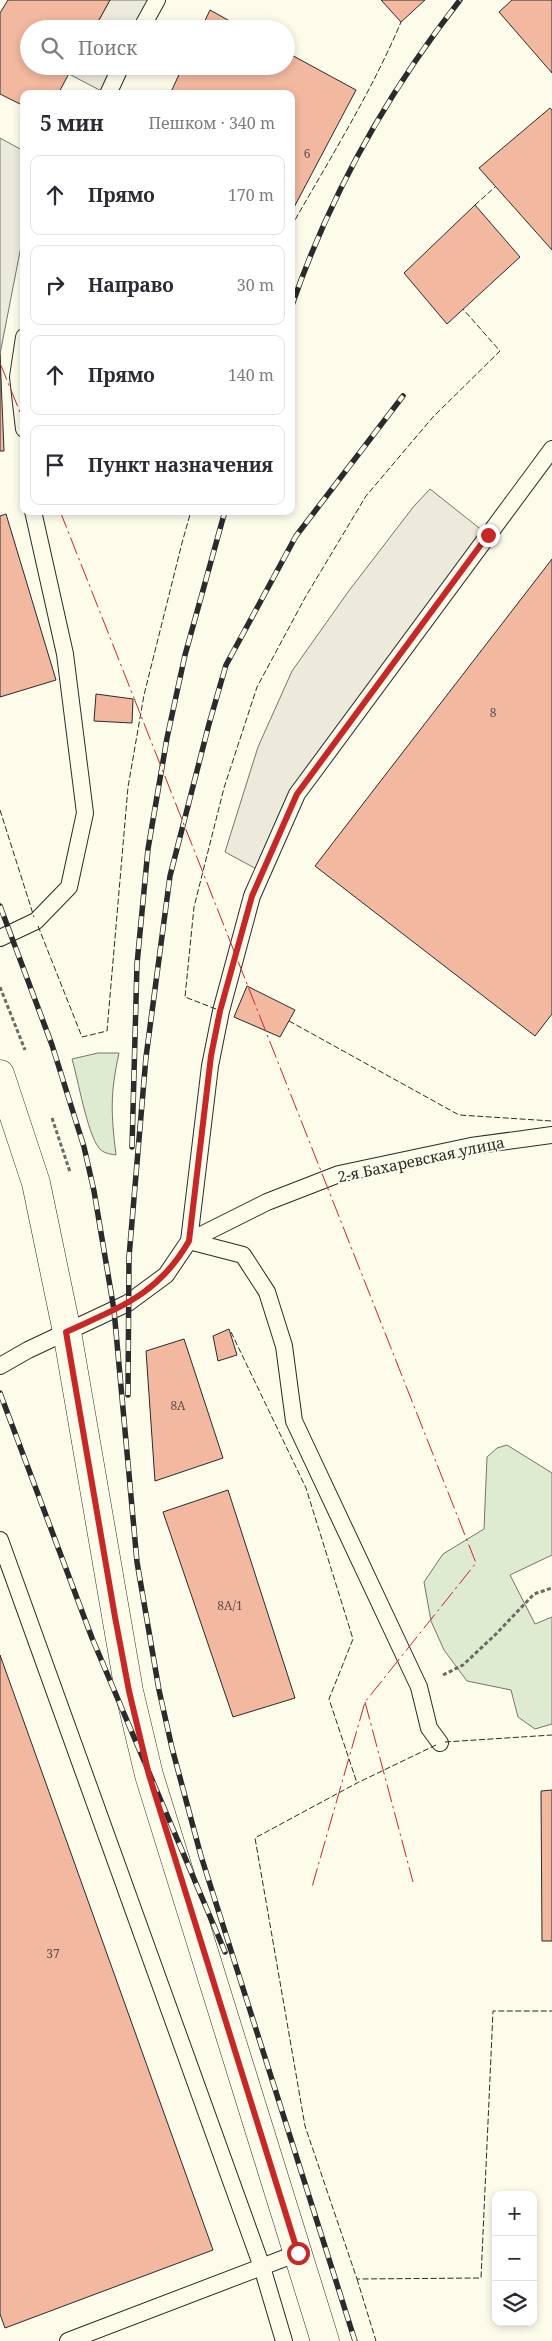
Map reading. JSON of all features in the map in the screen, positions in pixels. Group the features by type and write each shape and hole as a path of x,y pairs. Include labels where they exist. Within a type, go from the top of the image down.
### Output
{"main road":[{"path":"0,1074 36,1183 66,1332 129,1691 149,1775 325,2341"}],"lane":[{"path":"146,20 157,0"},
{"path":"110,90 117,75"},
{"path":"20,364 18,377 20,394"},
{"path":"0,1366 28,1350 128,1303 155,1285 178,1261 189,1241 210,1066 220,1011 252,896 297,794 552,449"},
{"path":"0,938 36,921 69,888 85,813 65,654 34,515"},
{"name":"2-я Бахаревская улица","path":"189,1241 268,1202 339,1174 471,1146 552,1136"},
{"path":"189,1241 243,1255 267,1292 284,1346 294,1421 419,1687 429,1728 440,1743"},
{"path":"0,1540 262,2267 284,2341"},
{"path":"68,2341 298,2253"}],"path":[{"path":"419,1687 463,1664 496,1634 534,1594 552,1588"}],"green space":[{"path":"98,1053 119,1053 112,1104 116,1155 102,1151 95,1141 87,1119 72,1059"},
{"path":"507,1445 552,1473 552,1555 510,1575 535,1624 552,1617 552,1724 535,1729 518,1717 511,1690 467,1681 444,1650 431,1621 424,1582 443,1554 484,1529 487,1457 497,1448"}],"shaded area":[{"path":"110,0 159,0 148,20 99,20"},
{"path":"71,75 118,75 109,90 99,90"},
{"path":"0,138 20,149 20,252 0,354"},
{"path":"430,489 488,535 297,794 262,872 225,852 258,747 292,671 348,592 414,506"}],"building":[{"path":"8,0 110,0 99,20 20,20 20,75 68,75 60,90 20,90 20,104 0,94 0,13"},
{"path":"381,0 425,0 401,22"},
{"path":"512,0 552,0 552,73 499,12"},
{"path":"210,10 228,20 205,20"},
{"path":"295,57 356,90 295,205 295,90 172,90 179,75 295,75"},
{"path":"550,108 552,110 552,250 479,168"},
{"path":"475,205 520,257 447,324 404,273"},
{"path":"0,354 4,451 0,451"},
{"path":"6,514 56,680 0,697 0,516"},
{"path":"552,559 552,1014 535,1036 315,866"},
{"path":"96,694 133,699 132,723 94,721"},
{"path":"247,986 295,1010 280,1037 234,1017"},
{"path":"229,1329 237,1355 218,1361 213,1336"},
{"path":"184,1339 223,1458 155,1481 146,1351"},
{"path":"228,1490 295,1698 233,1717 163,1512"},
{"path":"0,1655 213,2250 5,2328 0,2314"},
{"path":"552,1790 552,1941 542,1941 541,1791"}],"railway":[{"path":"295,297 323,226 363,147 409,71 460,0"},
{"path":"128,1395 129,1257 146,1057 170,876 209,724 226,665 296,536 403,396"},
{"path":"132,1147 137,964 148,849 167,738 185,655 224,515"},
{"path":"0,906 52,1045 84,1147 94,1191 114,1310 137,1562 159,1690 172,1748 201,1856 355,2341"},
{"path":"0,1393 92,1638 225,1952"}],"fence":[{"path":"295,220 377,75 401,22"},
{"path":"475,205 495,187"},
{"path":"216,1009 185,997 194,907 224,788 257,687 306,596 366,496 433,417 500,351 463,309"},
{"path":"38,926 82,1037 107,1031 128,787 144,695 190,515"},
{"path":"0,810 34,917"},
{"path":"289,1021 459,1115 552,1121"},
{"path":"231,1332 306,1488 353,1639 329,1699 357,1783"},
{"path":"445,1742 552,1735"},
{"path":"436,1745 357,1783 255,1838 305,2126 357,2279 481,2278 493,2011 552,2011"},
{"path":"357,2279 376,2341"}],"power":[{"path":"0,363 20,412"},
{"path":"62,515 476,1563 365,1702 312,1887"},
{"path":"365,1702 413,1882"}],"route":[{"path":"298,2253 149,1775 129,1691 115,1617 66,1332 128,1303 155,1285 178,1261 189,1241 211,1056 220,1011 252,896 297,794 488,535"}]}
